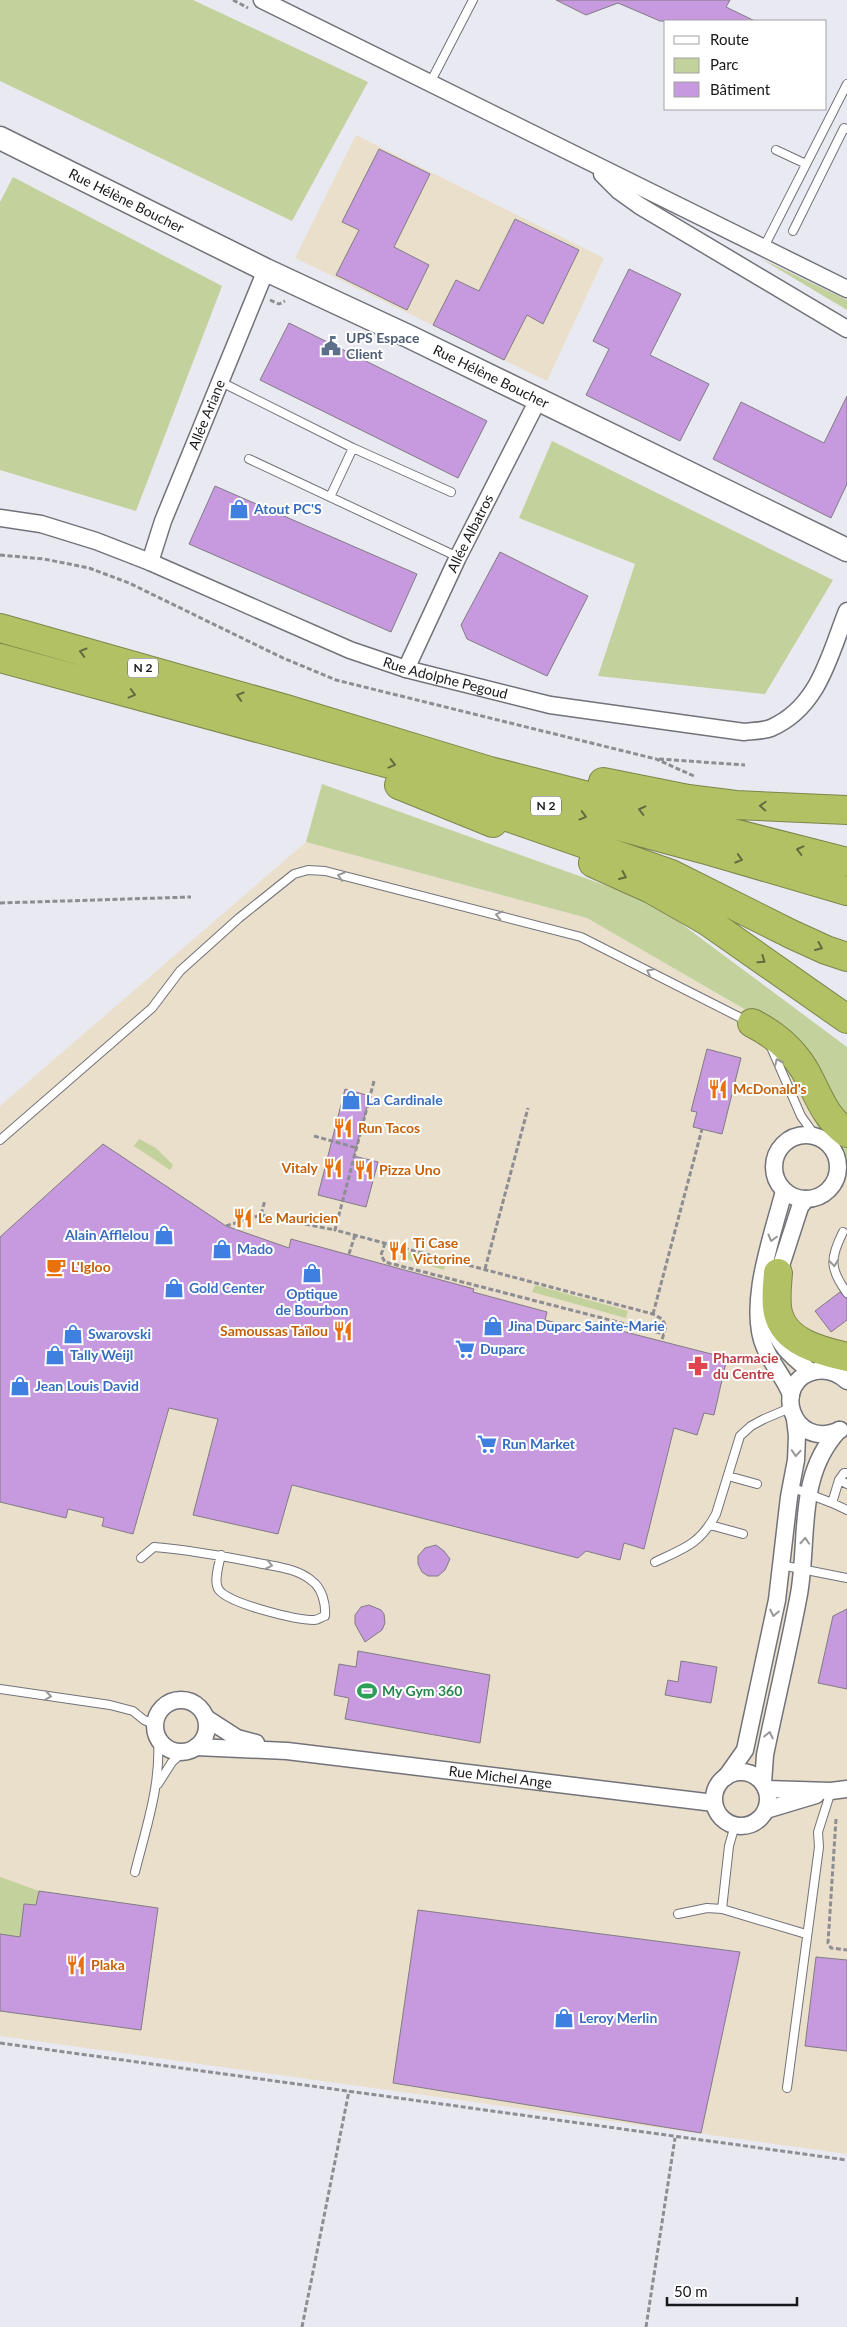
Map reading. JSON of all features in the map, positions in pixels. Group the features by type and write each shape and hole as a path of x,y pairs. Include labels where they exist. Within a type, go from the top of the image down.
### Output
{"highway":[{"name":"N 2","path":"0,628 286,709 490,771 847,862"},
{"name":"N 2","path":"0,658 710,851 847,891"},
{"path":"286,709 368,723 589,780 688,799 736,805 847,810"},
{"path":"244,724 274,744 309,759 494,810 671,874 791,934 826,950 847,957"},
{"path":"399,785 606,868 651,889 707,921 847,1019"},
{"path":"812,995 847,1033"},
{"path":"752,1024 772,1033 782,1041 804,1068 821,1106 840,1128 847,1133"},
{"path":"778,1274 778,1314 786,1329 798,1340 824,1352 847,1357"}],"street":[{"path":"262,0 847,289"},
{"name":"Rue Hélène Boucher","path":"0,138 266,270 410,337 847,550"},
{"path":"591,164 619,191 640,206 847,329"},
{"name":"Allée Ariane","path":"150,562 163,521 266,270"},
{"name":"Allée Albatros","path":"406,669 458,557 538,400"},
{"name":"Rue Adolphe Pegoud","path":"0,518 41,524 96,541 150,562 350,650 406,669 550,705 744,732 769,728 794,715 813,693 847,611"},
{"path":"804,1135 816,1137 829,1145 837,1158 837,1173 831,1187 819,1196 806,1199 795,1197 784,1191 778,1182 774,1172 775,1157 783,1144 793,1138 804,1135"},
{"path":"784,1191 760,1285 758,1317 764,1348 786,1380 797,1436 777,1600 745,1750 716,1788 714,1802 721,1817 735,1825 753,1823 761,1818 768,1803 764,1786 765,1755 803,1570 808,1494 814,1469 826,1444 843,1427"},
{"path":"806,1199 800,1207 778,1274 771,1305 771,1320 776,1337 784,1349 811,1372"},
{"path":"843,1427 824,1434 810,1432 792,1408 798,1381 811,1372 822,1370 832,1372 847,1382"},
{"name":"Rue Michel Ange","path":"287,1751 237,1738 206,1718 198,1706 192,1703 177,1700 161,1708 156,1732 168,1749 287,1751 714,1802"},
{"path":"190,1750 206,1734 206,1718"},
{"path":"726,1777 735,1773 746,1772 755,1776 764,1786 838,1790"},
{"path":"766,1810 838,1790"}],"lane":[{"path":"430,83 473,0"},
{"path":"764,247 847,84"},
{"path":"793,231 844,128 847,130"},
{"path":"776,150 806,164"},
{"path":"221,382 354,448 450,492"},
{"path":"330,497 354,448"},
{"path":"249,459 458,557"},
{"path":"0,1140 152,1008 180,971 232,924 294,874 308,870 325,871 581,937 752,1024 764,1034 769,1042 801,1116 816,1137"},
{"path":"843,1232 832,1257 834,1270 847,1293"},
{"path":"655,1562 702,1537 716,1514 740,1436 751,1426 764,1419 792,1408"},
{"path":"832,1504 839,1480 844,1473 847,1473"},
{"path":"728,1476 757,1484"},
{"path":"839,1480 847,1484"},
{"path":"791,1487 847,1510"},
{"path":"710,1525 744,1534"},
{"path":"141,1558 154,1547 194,1550 297,1571 314,1582 326,1605 325,1616 316,1620 268,1612 219,1591 216,1585 221,1556"},
{"path":"781,1565 847,1578"},
{"path":"0,1689 110,1705 133,1711 156,1732 159,1757 157,1786 135,1872"},
{"path":"157,1786 172,1762 190,1750"},
{"path":"787,2088 819,1847 818,1832 838,1790"},
{"path":"722,1909 729,1846 735,1825"},
{"path":"678,1914 707,1908 722,1909 806,1934"}],"path":[{"path":"656,759 745,765"},
{"path":"0,903 191,897"},
{"path":"335,1230 374,1082"},
{"path":"485,1269 528,1108"},
{"path":"653,1314 702,1129"},
{"path":"314,1136 357,1148"},
{"path":"261,1214 265,1200"},
{"path":"226,1226 261,1214 355,1235 653,1314 662,1319 666,1326 662,1340"},
{"path":"349,1254 355,1235"},
{"path":"385,1243 381,1255 385,1262 664,1334"},
{"path":"838,1790 828,1943 831,1948 847,1950"},
{"path":"0,2043 675,2138 847,2160"},
{"path":"302,2327 349,2092"},
{"path":"646,2327 675,2138"}],"shaded area":[{"path":"356,135 604,258 547,381 295,258"},
{"path":"306,842 587,918 784,1032 818,1128 837,1144 847,1166 847,2154 0,2036 0,1106"}],"green space":[{"path":"0,0 193,0 368,82 292,221 0,81"},
{"path":"13,177 222,286 136,511 0,470 0,202"},
{"path":"760,258 847,300 847,310"},
{"path":"552,441 833,580 765,694 598,676 635,564 519,518"},
{"path":"322,784 652,902 847,1047 847,1166 837,1144 818,1128 784,1032 587,918 306,842"},
{"path":"139,1139 156,1148 173,1165 170,1170 134,1146"},
{"path":"402,1250 446,1263 444,1270 400,1257"},
{"path":"535,1285 628,1311 626,1318 532,1292"},
{"path":"0,1877 39,1891 36,1905 24,1904 20,1937 0,1934"}],"building":[{"path":"556,0 730,0 726,7 753,20 660,21 618,3 586,15"},
{"path":"379,149 430,174 394,247 429,265 407,310 336,275 359,230 342,222"},
{"path":"515,219 579,250 543,324 527,315 504,360 433,325 456,280 479,291"},
{"path":"629,269 681,294 650,355 709,384 680,441 586,395 609,349 593,341"},
{"path":"289,323 487,421 458,478 260,380"},
{"path":"847,396 847,484 831,518 713,459 741,402 824,443"},
{"path":"215,486 417,574 391,632 189,544"},
{"path":"500,552 588,596 547,676 467,639 461,625"},
{"name":"McDonald's","path":"707,1049 741,1058 722,1134 693,1127 697,1112 691,1111"},
{"path":"345,1089 370,1096 354,1156 378,1162 366,1207 318,1195"},
{"name":"Duparc","path":"103,1144 226,1226 289,1248 291,1239 474,1289 473,1292 547,1312 545,1320 596,1333 598,1325 727,1358 714,1415 704,1413 697,1435 674,1428 644,1549 624,1543 620,1560 586,1551 578,1558 292,1485 278,1534 193,1515 218,1419 169,1408 133,1534 102,1526 104,1518 68,1509 66,1518 0,1502 0,1237"},
{"path":"840,1292 847,1299 847,1320 831,1332 815,1311"},
{"path":"436,1545 450,1559 445,1570 438,1576 428,1576 422,1572 418,1564 418,1556 425,1548"},
{"path":"369,1605 381,1610 384,1614 385,1623 382,1630 365,1642 355,1624 355,1615 361,1607"},
{"path":"847,1609 847,1689 818,1683 833,1616"},
{"path":"358,1651 490,1675 480,1743 345,1719 349,1698 334,1695 339,1664 356,1667"},
{"path":"681,1661 717,1667 711,1703 665,1695 668,1680 678,1682"},
{"path":"39,1891 158,1908 141,2030 0,2011 0,1934 20,1937 24,1904 36,1905"},
{"name":"Leroy Merlin","path":"418,1910 740,1952 701,2133 393,2083"},
{"path":"816,1957 847,1960 847,2051 805,2046"}],"place":[{"name":"UPS Espace Client","path":"331,346"},
{"name":"Atout PC'S","path":"239,509"},
{"name":"McDonald's","path":"718,1089"},
{"name":"La Cardinale","path":"351,1100"},
{"name":"Run Tacos","path":"343,1128"},
{"name":"Vitaly","path":"333,1168"},
{"name":"Pizza Uno","path":"364,1170"},
{"name":"Le Mauricien","path":"243,1218"},
{"name":"Alain Afflelou","path":"164,1235"},
{"name":"Mado","path":"222,1249"},
{"name":"Ti Case Victorine","path":"398,1251"},
{"name":"L'Igloo","path":"56,1267"},
{"name":"Optique de Bourbon","path":"312,1273"},
{"name":"Gold Center","path":"174,1288"},
{"name":"Jina Duparc Sainte-Marie","path":"493,1326"},
{"name":"Samoussas Taïlou","path":"343,1331"},
{"name":"Swarovski","path":"73,1334"},
{"name":"Duparc","path":"465,1349"},
{"name":"Tally Weijl","path":"55,1355"},
{"name":"Pharmacie du Centre","path":"698,1366"},
{"name":"Jean Louis David","path":"20,1386"},
{"name":"Run Market","path":"487,1444"},
{"name":"My Gym 360","path":"367,1691"},
{"name":"Plaka","path":"76,1965"},
{"name":"Leroy Merlin","path":"564,2018"}]}
